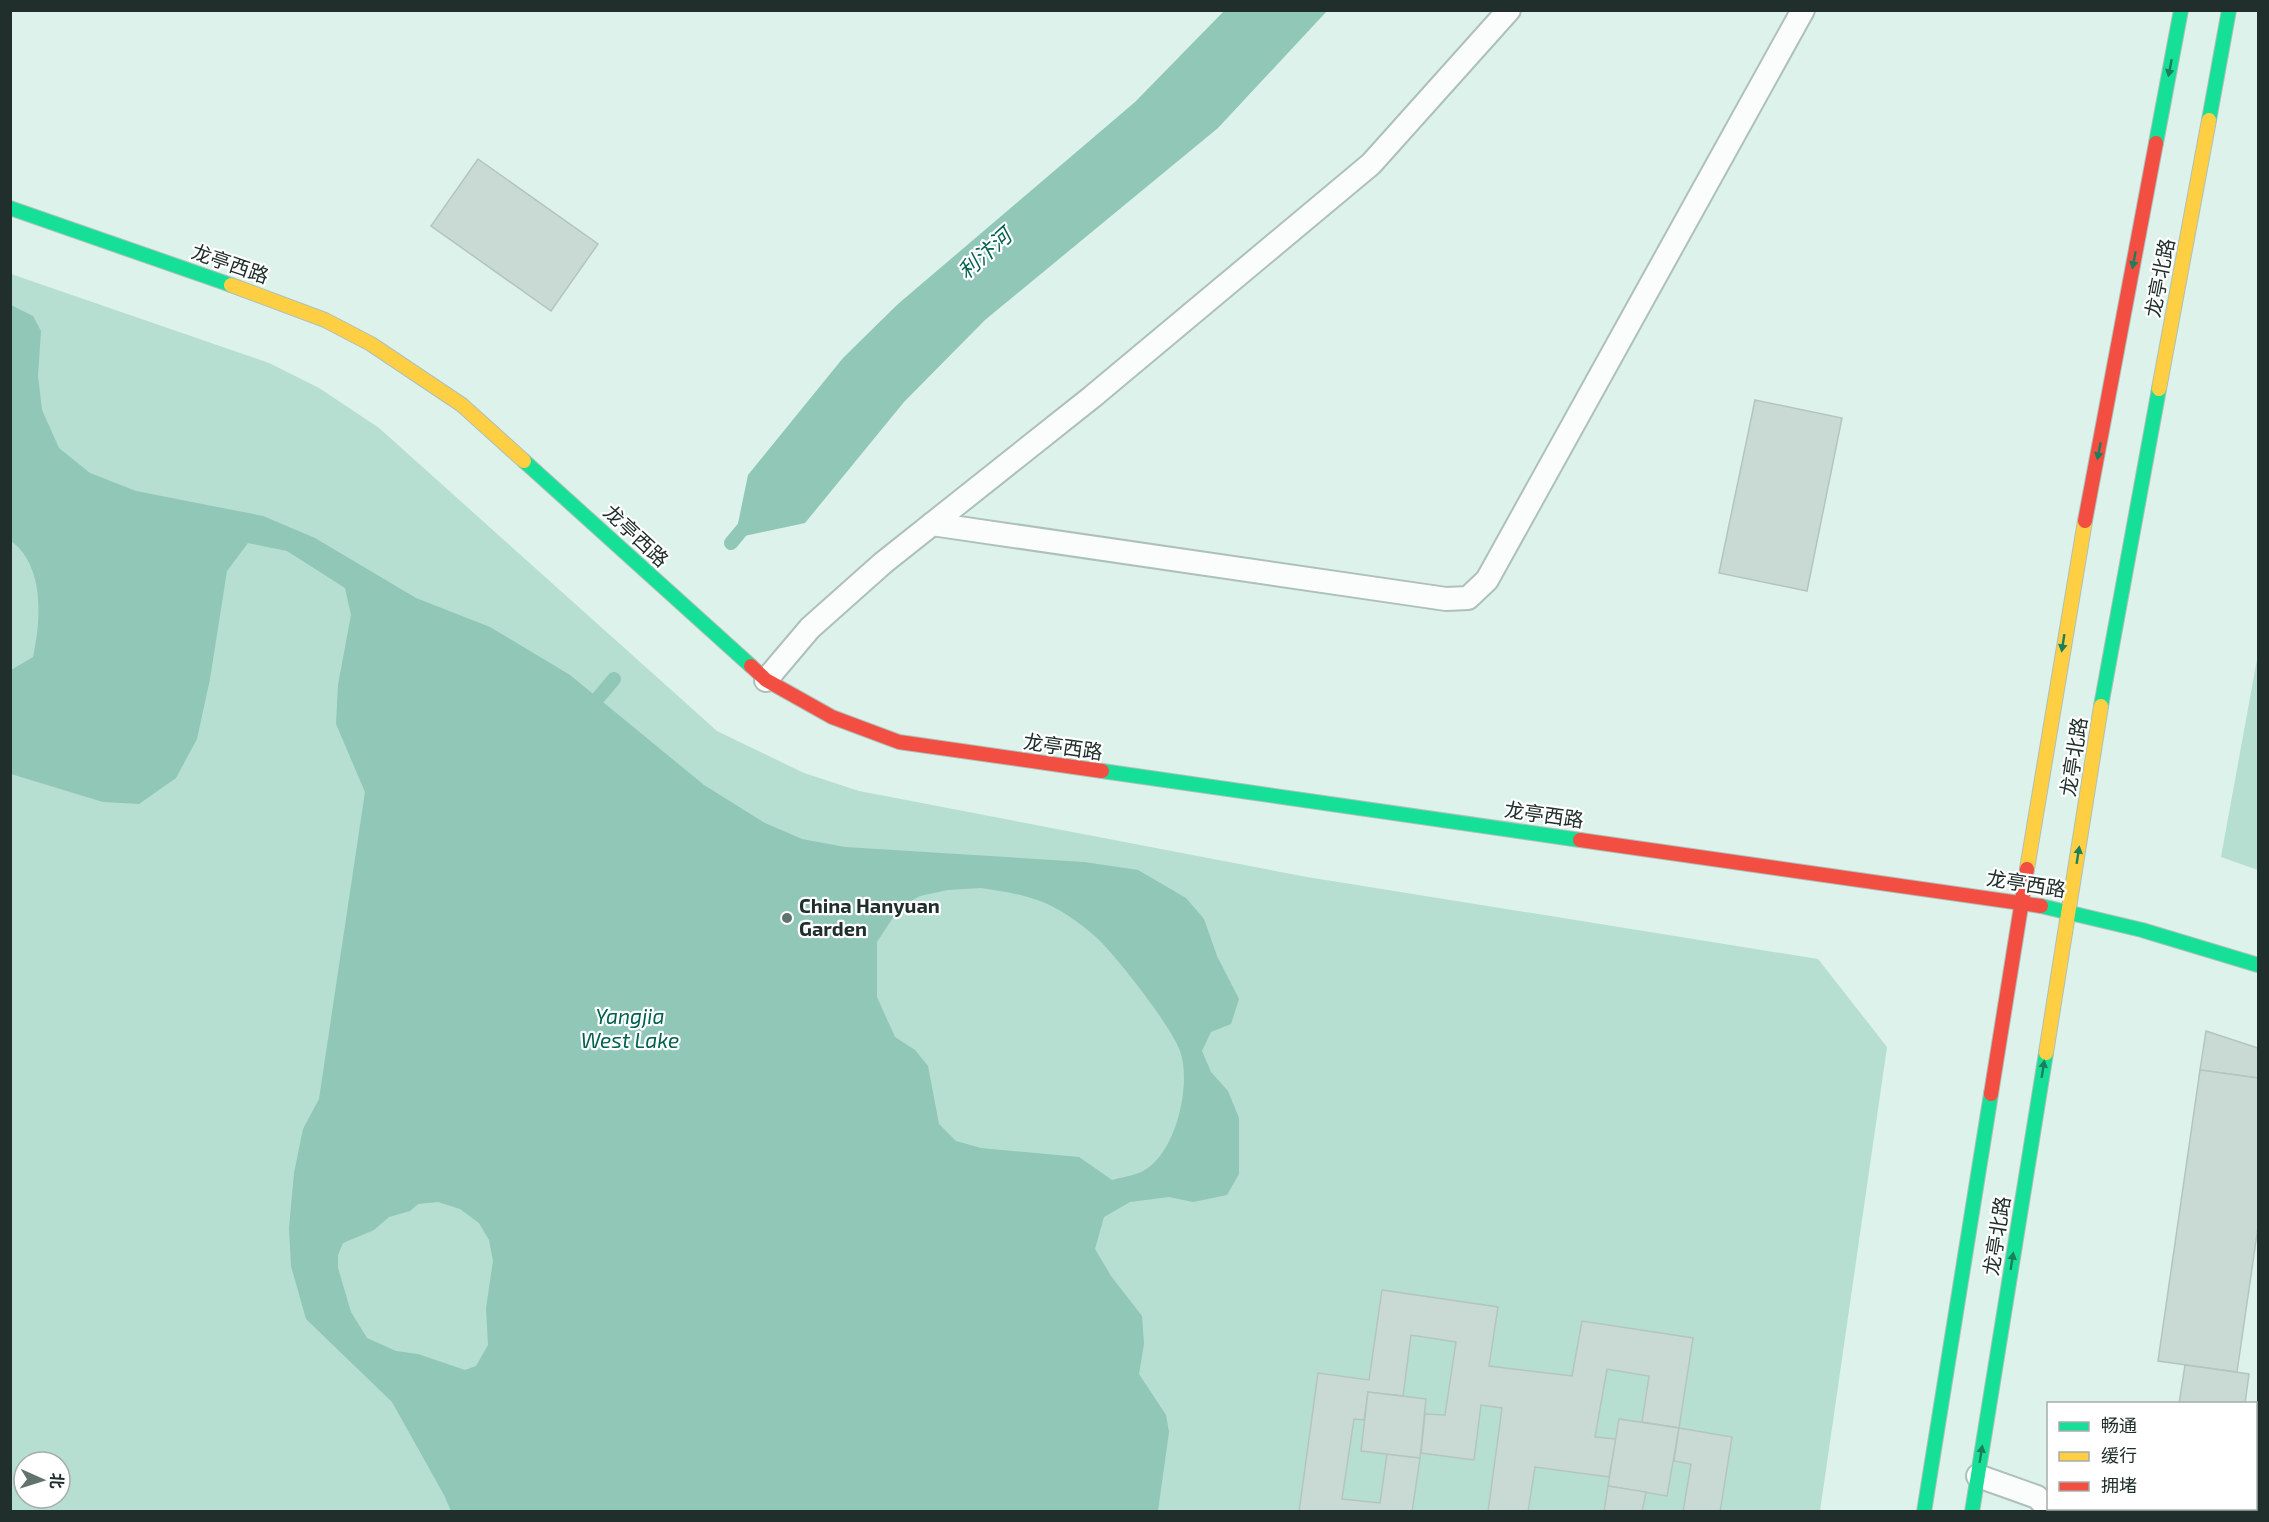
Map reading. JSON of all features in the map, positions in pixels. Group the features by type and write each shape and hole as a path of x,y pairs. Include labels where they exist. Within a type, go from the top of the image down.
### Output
{"main road":[{"name":"龙亭北路","path":"1924,1512 2067,620 2181,10"},
{"name":"龙亭北路","path":"1972,1512 2114,628 2229,10"},
{"name":"龙亭西路","path":"10,208 273,300 325,320 371,344 462,405 766,680 832,717 899,742 2023,903 2069,911 2196,944 2259,965"}],"lane":[{"path":"766,680 810,628 932,524 1092,397 1371,164 1509,10"},
{"path":"932,524 1446,599 1468,598 1487,580 1803,10"},
{"path":"1978,1476 2037,1497 2047,1506"}],"shaded area":[{"name":"China Hanyuan Garden","path":"11,274 269,363 319,388 379,428 717,731 804,773 859,791 1307,877 1818,959 1887,1047 1820,1511 11,1512"},
{"path":"2258,654 2258,870 2221,857"}],"water":[{"path":"1224,11 1327,11 1218,128 985,320 904,402 805,523 735,538 748,475 843,358 898,304 1135,102"},
{"name":"Yangjia West Lake","path":"11,305 33,316 41,331 38,376 42,410 59,448 90,473 136,491 263,516 315,538 416,598 490,627 570,675 704,785 765,823 802,839 845,847 1084,862 1138,870 1186,898 1204,919 1217,956 1239,999 1231,1024 1211,1032 1202,1051 1211,1072 1228,1091 1239,1118 1239,1174 1227,1195 1193,1202 1169,1197 1130,1202 1104,1217 1095,1249 1111,1276 1142,1316 1144,1344 1139,1374 1166,1415 1169,1432 1158,1511 451,1511 392,1402 306,1319 291,1266 289,1228 294,1173 303,1129 319,1099 365,792 336,724 338,685 351,615 345,588 287,551 248,543 227,571 210,679 197,739 176,778 139,804 103,802 11,774 11,670 33,657 39,611 38,594 30,564 11,541","holes":["981,888 1040,901 1086,928 1109,950 1167,1026 1180,1051 1183,1065 1182,1099 1178,1117 1164,1150 1155,1162 1143,1171 1112,1180 1079,1157 981,1148 956,1141 939,1124 928,1066 915,1050 895,1037 877,997 877,942 900,907 920,896 948,890","438,1202 460,1209 479,1223 489,1240 493,1261 486,1308 488,1345 476,1366 465,1370 418,1354 396,1351 367,1338 351,1312 338,1268 338,1255 343,1243 374,1230 389,1217 410,1211 418,1204"]}],"building":[{"path":"478,159 598,244 551,311 431,226"},
{"path":"1755,400 1842,418 1807,591 1719,573"},
{"path":"2206,1031 2258,1048 2258,1078 2200,1070"},
{"path":"2200,1070 2258,1078 2258,1227 2237,1372 2158,1361"},
{"path":"1382,1290 1498,1307 1489,1366 1572,1376 1582,1321 1693,1338 1679,1428 1642,1422 1649,1376 1607,1369 1595,1437 1616,1439 1609,1477 1535,1467 1528,1512 1488,1512 1502,1408 1481,1405 1474,1460 1421,1453 1425,1414 1445,1415 1456,1342 1411,1335 1403,1396 1368,1392 1364,1420 1354,1419 1342,1499 1380,1503 1387,1454 1420,1458 1412,1512 1299,1512 1318,1373 1369,1380"},
{"path":"2185,1365 2249,1374 2245,1402 2179,1402"},
{"path":"1368,1392 1426,1399 1420,1458 1361,1451"},
{"path":"1619,1419 1679,1428 1667,1496 1608,1486"},
{"path":"1679,1428 1732,1437 1720,1512 1683,1512 1691,1464 1674,1461"},
{"path":"1608,1486 1646,1492 1642,1512 1604,1512"},
{"path":"2164,1510 2229,1510 2229,1512 2163,1512"}],"waterway":[{"name":"利汴河","path":"731,543 746,525"},
{"path":"598,698 614,679"}],"traffic: fast":[{"path":"2156,143 2181,10"},
{"path":"2209,120 2229,10"},
{"path":"10,208 231,285"},
{"path":"2101,706 2159,389"},
{"path":"524,461 751,666"},
{"path":"1102,771 1580,840"},
{"path":"2041,906 2142,930 2258,965"},
{"path":"1972,1512 2046,1053"},
{"path":"1924,1512 1991,1094"}],"traffic: slow":[{"path":"2159,389 2209,120"},
{"path":"231,285 325,320 371,344 462,405 524,461"},
{"path":"2027,869 2085,521"},
{"path":"2046,1053 2101,706"}],"traffic: jam":[{"path":"2085,521 2156,143"},
{"path":"751,666 766,680 832,717 899,742 1102,771"},
{"path":"1580,840 2041,906"},
{"path":"1991,1094 2027,869"}],"place":[{"name":"China Hanyuan Garden","path":"787,918"}]}
